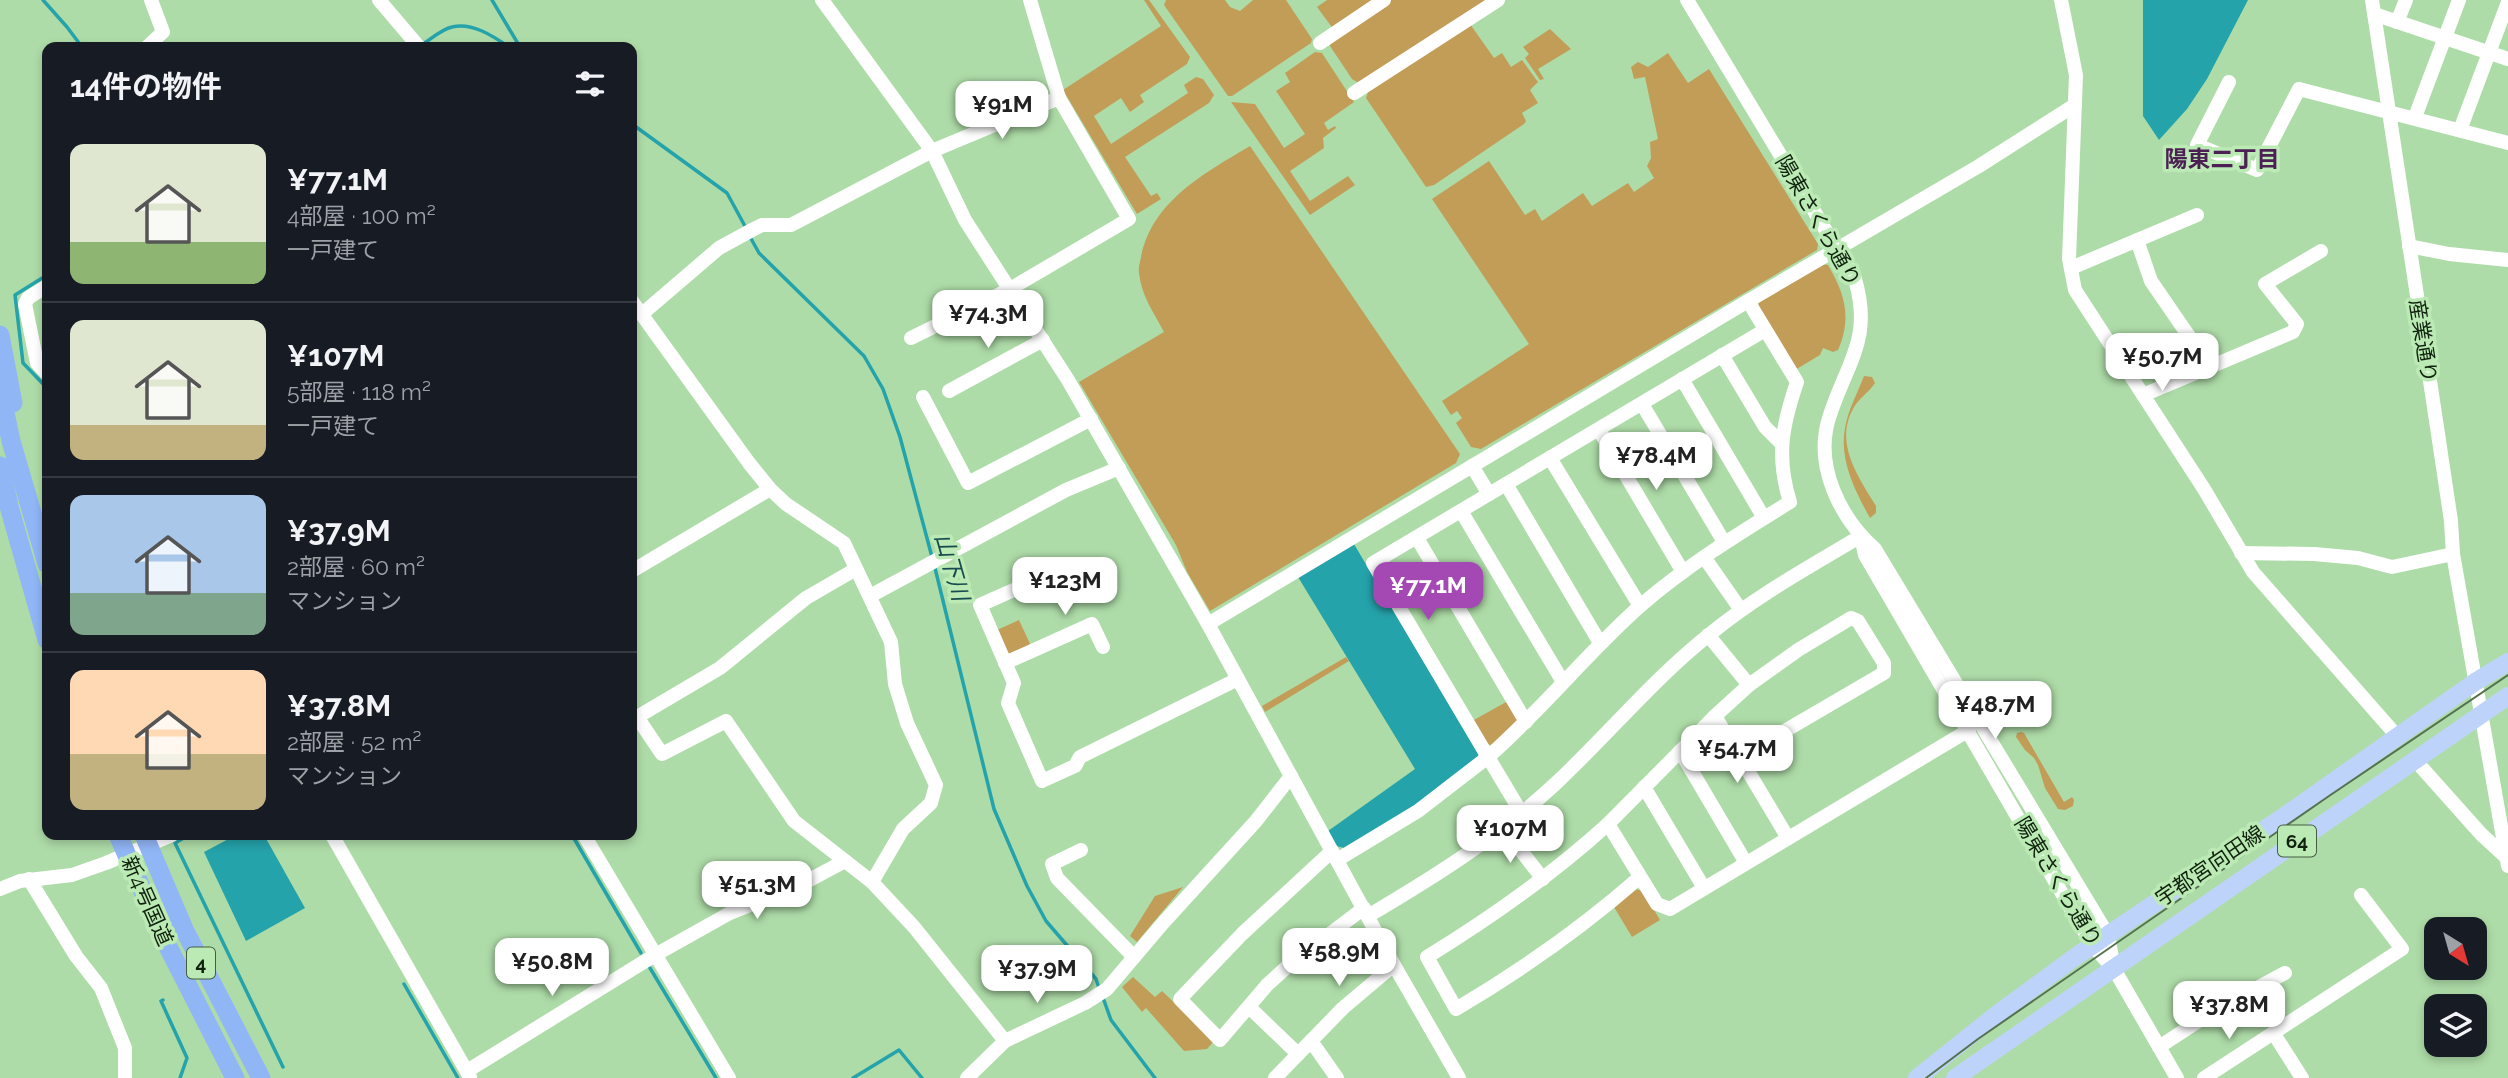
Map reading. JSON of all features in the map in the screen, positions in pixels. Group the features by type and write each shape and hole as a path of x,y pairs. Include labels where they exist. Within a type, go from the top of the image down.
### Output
{"highway":[{"path":"0,335 30,503"},
{"path":"0,389 11,441 42,546"},
{"path":"0,466 42,622"},
{"path":"0,486 10,510"},
{"name":"新4号国道","path":"120,840 186,984 235,1078"},
{"name":"新4号国道","path":"146,840 184,929 261,1078"}],"main road":[{"name":"宇都宮向田線","path":"1917,1078 1996,1015 2100,940 2508,662"},
{"name":"宇都宮向田線","path":"1955,1078 2508,696"}],"street":[{"path":"151,0 163,32 152,42"},
{"path":"379,0 414,42"},
{"path":"822,0 932,151 965,220 1091,419 1208,624 1394,965 1459,1078"},
{"path":"911,338 1010,289 1129,219 1059,98 1030,0"},
{"path":"1320,43 1384,0"},
{"path":"1354,93 1497,0"},
{"name":"陽東さくら通り","path":"1687,0 1838,249 1860,294 1861,329 1855,355 1829,419 1826,460 1836,496 1861,536 1875,549 2100,940 2114,969"},
{"path":"2061,0 2077,75 2069,259 2075,290 2204,489 2253,572 2397,736"},
{"path":"2397,22 2406,0"},
{"path":"2415,117 2459,0"},
{"path":"2460,130 2508,2"},
{"path":"2373,7 2397,22 2508,59"},
{"name":"産業通り","path":"2373,7 2451,521 2453,554 2481,715"},
{"path":"2229,82 2197,145 2257,170 2299,89 2508,143"},
{"path":"642,314 725,244 752,230 762,225 791,225 932,151 1059,98"},
{"path":"1208,624 1979,166 2075,105"},
{"path":"2071,268 2197,215"},
{"path":"2137,240 2151,281 2210,367"},
{"path":"2409,246 2449,254 2507,257"},
{"path":"2143,395 2293,332 2297,324 2265,284 2321,251"},
{"path":"42,289 24,304 37,363 42,368"},
{"path":"1748,301 1797,382 1781,443 1783,480 1790,502 1724,542 1640,606 1488,757 1418,811 1335,855 1242,933 1180,999 1220,1040 1267,985 1290,964 1366,912 1454,864 1504,829 1708,635 1741,610 1861,536"},
{"path":"637,308 770,489 786,505 844,543 891,642 895,684 907,723 936,785 931,803 903,830 872,882"},
{"path":"1522,814 1373,563 1765,330"},
{"path":"949,391 1043,340"},
{"path":"1722,355 1765,427 1781,443"},
{"path":"1682,379 1764,517"},
{"path":"923,397 968,483 1091,419"},
{"path":"1642,404 1724,542"},
{"path":"1599,430 1683,572"},
{"path":"1550,458 1640,606"},
{"path":"1472,466 1489,494"},
{"path":"870,596 1066,489 1119,468"},
{"path":"1506,484 1600,643"},
{"path":"637,568 770,489"},
{"path":"1461,511 1563,682"},
{"name":"陽東さくら通り","path":"1861,536 1865,555 1969,730 2100,940"},
{"path":"1416,538 1526,722"},
{"path":"2241,553 2314,554 2358,558 2392,567 2453,554"},
{"path":"1704,557 1741,610"},
{"path":"637,717 720,668 806,598 856,569"},
{"path":"1041,578 980,605 1014,684 1007,703 1042,781 1075,766 1080,757 1238,679"},
{"path":"1640,877 1611,903 1536,960 1456,1009 1427,957 1504,909 1543,879 1608,824 1749,685 1798,650 1851,618 1858,621 1884,663 1884,673 1740,757"},
{"path":"1005,663 1092,624 1102,647"},
{"path":"1708,635 1749,685"},
{"path":"2481,715 2508,861"},
{"path":"1715,716 1788,838"},
{"path":"637,723 662,754 726,721 794,821 872,882 914,927 1005,1041"},
{"path":"1608,824 1657,904 1670,909 1969,730"},
{"path":"1680,751 1746,863"},
{"path":"2415,760 2508,861"},
{"path":"967,1078 1005,1041 1085,1003 1107,989 1256,821 1291,776"},
{"path":"1644,787 1704,888"},
{"path":"1504,829 1543,879"},
{"path":"0,888 29,879 72,875 126,855 146,840"},
{"path":"335,840 469,1074 655,955 730,913 800,885 845,861"},
{"path":"587,840 729,1078"},
{"path":"1081,850 1052,864 1057,878 1134,957"},
{"path":"29,879 76,956 101,988 125,1048 125,1078"},
{"path":"2204,1078 2402,949 2361,895"},
{"path":"1275,1078 1343,1007 1394,965"},
{"path":"2114,969 2177,1078"},
{"path":"2160,1047 2211,1013 2285,973"},
{"path":"1249,1007 1298,1054"},
{"path":"2274,1034 2302,1078"},
{"path":"1311,1041 1336,1078"}],"shaded area":[{"path":"1144,0 1149,0 1190,57 1187,64 1140,95 1144,102 1130,112 1121,98 1094,116 1111,144 1188,93 1184,85 1196,77 1203,79 1214,95 1209,103 1125,157 1151,196 1157,193 1161,199 1137,214 1063,90 1161,26"},
{"path":"1166,0 1225,0 1230,7 1240,11 1253,0 1286,0 1312,39 1311,43 1232,96 1228,96 1164,5"},
{"path":"1327,0 1378,0 1334,30 1317,7"},
{"path":"1391,0 1487,0 1360,84 1352,79 1330,46 1331,40"},
{"path":"1470,24 1494,58 1502,53 1511,67 1522,60 1538,82 1530,90 1538,103 1522,113 1526,121 1524,124 1434,185 1426,187 1366,98 1368,92"},
{"path":"1550,29 1571,49 1538,69 1544,79 1540,80 1525,58 1529,54 1523,47"},
{"path":"1315,52 1322,53 1354,102 1324,123 1328,130 1335,126 1336,128 1323,138 1324,148 1290,171 1310,201 1348,176 1355,185 1310,215 1231,102 1255,104 1284,148 1305,134 1276,91 1290,82 1285,73"},
{"path":"1668,53 1688,83 1709,69 1818,244 1817,250 1481,449 1471,447 1456,423 1462,418 1457,411 1451,415 1442,401 1529,344 1432,199 1489,161 1525,215 1535,209 1542,221 1583,193 1592,206 1628,183 1634,192 1654,178 1647,166 1651,158 1650,142 1658,139 1645,77 1634,79 1631,67 1638,62 1648,67"},
{"path":"1250,146 1460,454 1456,463 1210,611 1187,572 1176,545 1079,382 1164,332 1148,304 1140,281 1139,267 1147,237 1168,204 1199,178"},
{"path":"1822,264 1828,265 1839,286 1845,306 1845,327 1838,350 1833,352 1823,348 1820,355 1795,370 1758,307 1759,302"},
{"path":"1864,376 1872,377 1875,383 1856,404 1846,431 1855,470 1876,506 1876,513 1870,518 1850,475 1844,452 1845,428 1848,415"},
{"path":"1019,620 1031,646 1013,655 1006,652 997,630"},
{"path":"1346,657 1349,661 1265,712 1262,706"},
{"path":"1508,701 1518,718 1517,725 1493,746 1485,743 1472,721"},
{"path":"2021,732 2064,802 2072,797 2073,806 2065,810 2058,809 2045,788 2034,758 2016,737 2017,733"},
{"path":"1183,887 1137,942 1130,936 1155,896"},
{"path":"1635,889 1643,891 1660,920 1632,937 1614,907"},
{"path":"1133,977 1155,997 1162,991 1214,1041 1207,1049 1184,1051 1146,1008 1142,1012 1122,987"}],"water":[{"path":"2143,0 2248,0 2207,79 2187,109 2159,140 2143,116"},
{"path":"1354,544 1478,754 1478,760 1420,803 1344,848 1336,846 1328,831 1415,769 1298,577"},
{"path":"227,840 267,840 305,908 246,941 204,852"}],"waterway":[{"path":"43,0 78,42"},
{"name":"山下川","path":"492,0 517,42"},
{"path":"426,42 444,30 460,26 482,31 501,42"},
{"name":"山下川","path":"637,128 727,193 746,228"},
{"name":"山下川","path":"749,235 759,253 864,356 883,389 900,437 932,557"},
{"path":"42,278 15,295 23,363 42,383"},
{"name":"山下川","path":"934,564 994,809 1027,886 1046,921 1096,979 1099,988"},
{"path":"180,840 175,843 283,1067"},
{"path":"575,840 641,953"},
{"path":"650,968 716,1078"},
{"path":"404,984 458,1078"},
{"name":"山下川","path":"1102,995 1111,1020 1155,1078"},
{"path":"163,1000 161,1001 187,1058 180,1078"},
{"path":"853,1078 899,1050 922,1078"}],"tram line":[{"path":"1926,1078 1978,1039 2508,675"}],"district":[{"name":"陽東二丁目","path":"2222,159"}]}
